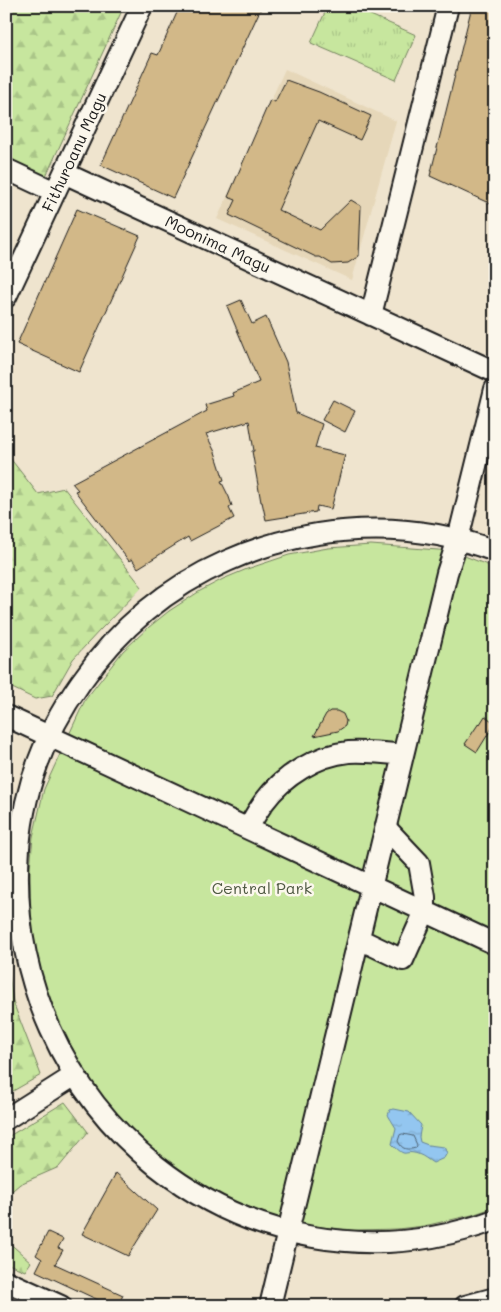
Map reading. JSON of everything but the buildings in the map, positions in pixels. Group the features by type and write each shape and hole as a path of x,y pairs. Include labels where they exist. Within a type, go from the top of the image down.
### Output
{"street":[{"name":"Fithuroanu Magu","path":"6,297 142,6"},
{"path":"372,315 448,6"},
{"path":"6,169 55,192"},
{"name":"Moonima Magu","path":"64,173 495,372"},
{"path":"270,1306 447,573 458,539 495,389"},
{"path":"495,551 458,539 413,531 385,529 336,531 293,538 264,546 218,564 176,588 119,634 73,692 50,735 32,781 20,835 17,877 18,925 27,972 34,996 53,1043 72,1077 110,1125 129,1145 156,1168 180,1185 245,1218 288,1231 340,1240 388,1241 437,1236 495,1220"},
{"path":"6,716 495,944"},
{"path":"248,828 265,801 276,789 302,768 316,761 347,752 403,755"},
{"path":"359,939 403,960 425,911 425,896 419,863 386,828"},
{"path":"6,1119 72,1077"},
{"path":"6,1281 61,1306"}],"shaded area":[{"path":"285,69 396,121 352,280 217,219"}],"green space":[{"path":"6,6 124,6 46,176 6,158"},
{"path":"328,6 350,6 416,35 396,80 311,43"},
{"path":"6,453 38,494 64,488 142,587 73,659 52,696 35,699 6,685"},
{"name":"Central Park","path":"371,545 452,551 495,568 495,1207 472,1215 424,1226 354,1230 289,1224 227,1198 202,1185 155,1153 102,1099 54,1016 34,948 31,927 30,868 33,837 44,789 85,700 123,651 169,611 223,579 289,555 328,548"},
{"path":"6,953 13,1002 41,1075 6,1095"},
{"path":"65,1102 88,1132 59,1167 20,1184 6,1196 6,1138"},
{"path":"6,1240 31,1262 25,1271 6,1263"}],"water":[{"path":"390,1110 409,1112 421,1125 420,1142 444,1147 447,1153 444,1158 433,1163 418,1154 403,1153 397,1149 392,1144 396,1128 388,1115"}]}
